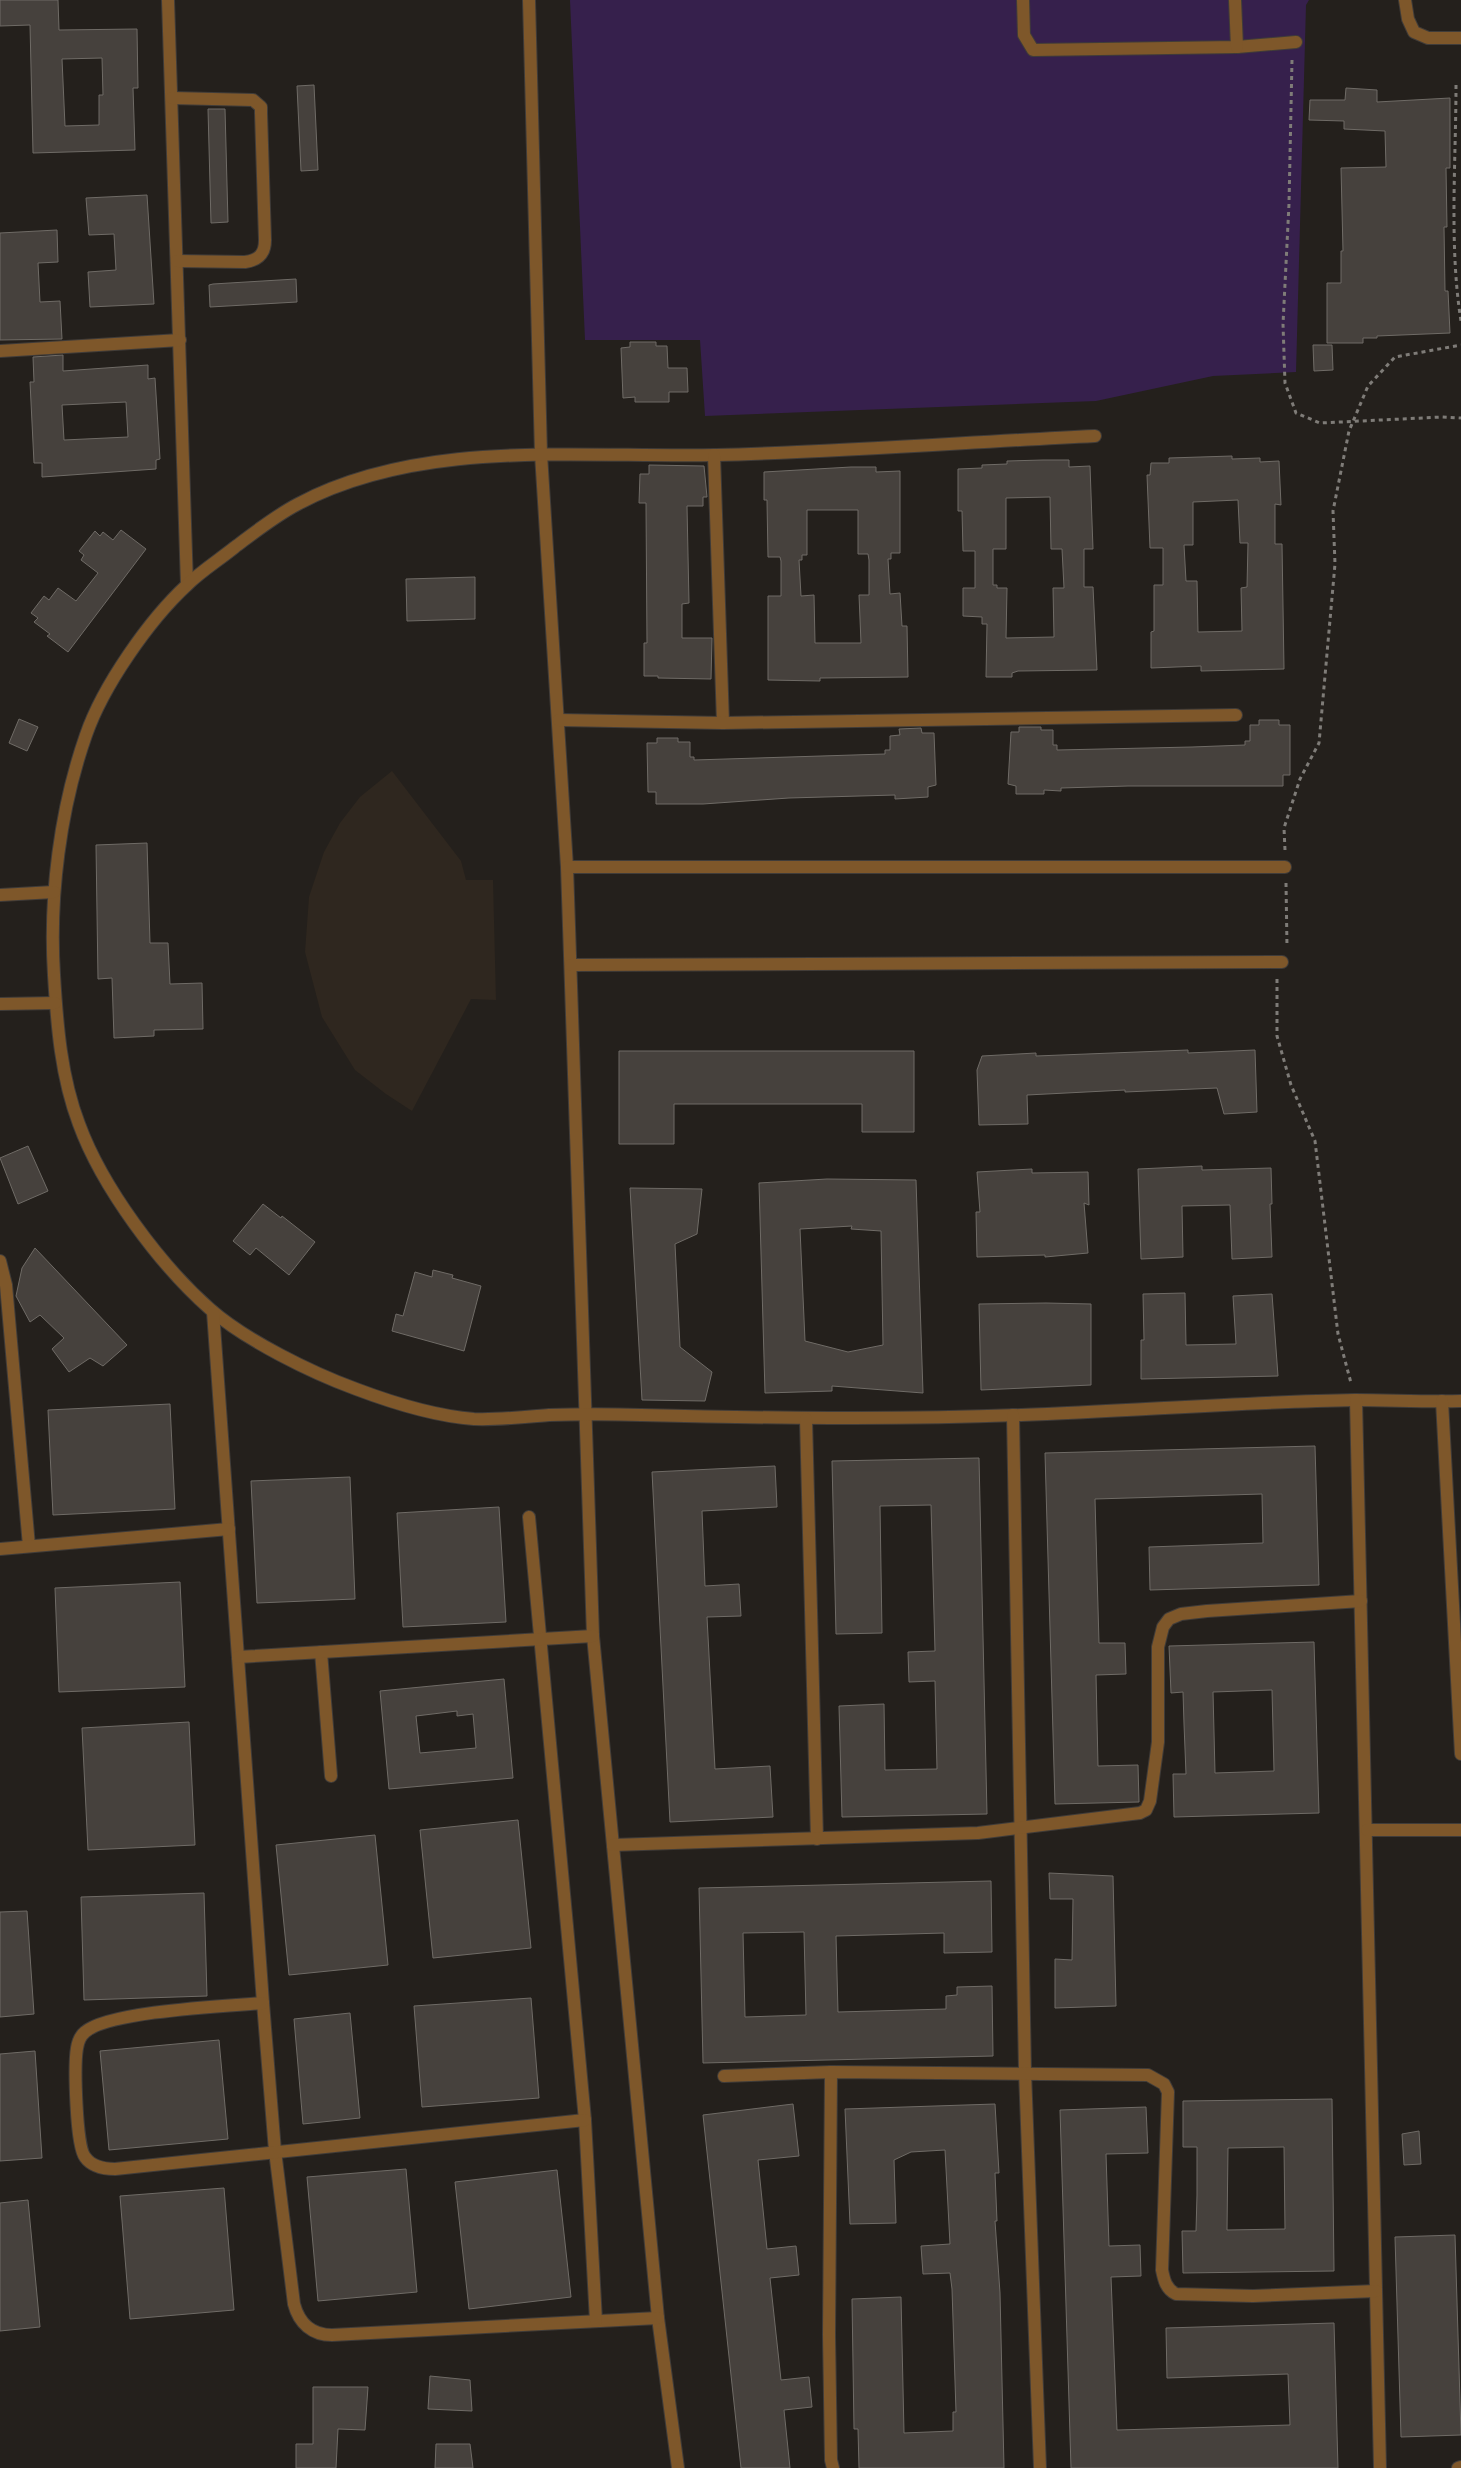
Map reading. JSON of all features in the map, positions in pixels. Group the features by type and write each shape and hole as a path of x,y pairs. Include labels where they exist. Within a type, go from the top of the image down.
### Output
{"street":[{"path":"168,0 187,585"},
{"path":"530,0 541,454 567,867 594,1636 658,2318 678,2468"},
{"path":"1023,0 1024,35 1033,50 1237,47 1296,42"},
{"path":"1235,0 1237,47"},
{"path":"1404,0 1408,20 1414,32 1428,38 1461,38"},
{"path":"172,98 253,100 261,107 265,240 265,248 261,256 254,261 245,262 177,262"},
{"path":"0,351 180,340"},
{"path":"1096,436 714,455 541,454 461,460 387,470 338,487 298,504 267,524 187,585 137,643 108,688 87,733 63,833 54,892 52,947 59,1044 68,1089 79,1124 95,1161 115,1196 143,1234 213,1312 276,1353 350,1388 423,1410 477,1419 587,1414 806,1420 1013,1415 1356,1400 1461,1401"},
{"path":"714,455 723,723"},
{"path":"559,720 723,723 1236,715"},
{"path":"567,867 1285,867"},
{"path":"0,895 54,892"},
{"path":"571,965 1282,962"},
{"path":"0,1004 55,1003"},
{"path":"0,1261 6,1285 29,1546"},
{"path":"213,1312 275,2151 294,2304 301,2322 314,2332 332,2335 658,2318"},
{"path":"1356,1400 1380,2468"},
{"path":"1442,1402 1461,1754"},
{"path":"1013,1415 1025,2072 1040,2468"},
{"path":"806,1420 818,1839"},
{"path":"529,1517 584,2120 596,2321"},
{"path":"0,1548 229,1529"},
{"path":"613,1846 978,1833 1022,1826 1133,1814 1146,1810 1150,1801 1158,1742 1158,1647 1163,1627 1169,1619 1181,1614 1198,1612 1361,1601"},
{"path":"238,1657 594,1636"},
{"path":"321,1652 331,1776"},
{"path":"1366,1830 1461,1830"},
{"path":"263,2002 130,2016 93,2026 83,2033 76,2050 80,2150 85,2158 103,2169 584,2120"},
{"path":"724,2076 831,2072 1138,2073 1148,2075 1164,2084 1168,2092 1162,2270 1165,2283 1173,2292 1253,2296 1376,2291"},
{"path":"831,2072 829,2335 830,2460 833,2468"}],"path":[{"path":"1292,57 1289,204 1283,324 1285,383 1296,413 1320,423 1461,418"},
{"path":"1456,85 1455,266 1456,290 1461,321"},
{"path":"1356,1400 1338,1334 1315,1141 1291,1085 1277,1036 1277,977 1288,943 1284,828 1300,779 1319,743 1335,564 1333,511 1349,431 1368,386 1395,357 1461,345"}],"shaded area":[{"path":"570,0 1309,0 1306,5 1296,372 1213,376 1096,401 705,416 700,340 585,340"},
{"path":"392,771 461,861 466,880 493,880 496,1000 471,999 412,1111 355,1070 322,1017 305,952 309,897 324,852 340,823 360,797"}],"building":[{"path":"0,0 58,0 59,30 137,29 138,88 133,88 135,150 33,153 30,25 0,26","holes":["102,58 103,95 99,95 99,125 65,126 62,59"]},
{"path":"314,85 318,170 301,171 297,86"},
{"path":"1346,88 1377,90 1377,102 1450,98 1450,168 1446,168 1447,227 1444,227 1445,291 1448,291 1450,333 1377,336 1377,338 1363,338 1363,343 1327,343 1327,283 1341,283 1341,251 1343,251 1341,168 1386,167 1385,131 1344,129 1344,121 1309,120 1310,100 1345,100"},
{"path":"208,109 225,109 228,222 211,223"},
{"path":"147,195 154,304 90,307 88,272 116,270 114,234 89,235 86,198"},
{"path":"57,230 58,262 38,263 40,302 60,301 62,339 0,340 0,233"},
{"path":"296,279 297,302 210,307 209,285"},
{"path":"630,342 656,342 656,346 667,346 668,368 687,368 688,392 669,392 669,402 635,402 635,397 623,398 621,348 630,347"},
{"path":"1313,345 1332,345 1333,370 1314,371"},
{"path":"63,355 63,371 148,365 148,379 155,378 160,459 156,460 156,469 42,477 42,463 34,463 30,382 34,382 33,357","holes":["126,402 128,437 64,440 62,405"]},
{"path":"1232,456 1232,459 1260,458 1260,462 1279,461 1281,505 1275,504 1275,544 1282,544 1284,669 1201,671 1201,666 1151,668 1151,632 1154,631 1154,585 1163,585 1163,548 1150,548 1147,475 1150,475 1151,463 1169,463 1169,458","holes":["1238,500 1240,543 1248,543 1247,587 1241,588 1242,631 1198,632 1197,581 1186,581 1184,545 1193,545 1193,502"]},
{"path":"1069,460 1069,467 1090,466 1093,549 1084,549 1084,587 1093,587 1097,670 1018,671 1012,673 1012,677 986,677 987,624 982,624 982,617 963,616 963,588 975,588 975,551 963,551 962,511 958,511 958,469 982,468 982,465 1007,464 1007,461","holes":["1050,497 1051,549 1062,549 1064,588 1053,588 1054,637 1006,638 1007,588 997,588 997,585 993,585 993,549 1006,549 1006,498"]},
{"path":"649,465 704,466 707,497 703,497 703,506 687,506 689,603 682,604 682,638 712,638 711,679 644,676 644,643 647,643 646,503 639,503 640,474 649,474"},
{"path":"851,467 876,467 876,472 900,471 900,553 891,553 891,559 888,559 890,594 900,593 902,626 907,626 908,677 820,678 820,681 768,680 768,596 781,596 781,561 780,557 768,557 767,500 764,500 764,472","holes":["807,510 858,510 858,554 868,554 869,560 869,595 859,595 861,643 815,643 814,595 801,596 799,560 802,560 802,555 807,555"]},
{"path":"121,530 146,549 68,652 47,636 50,634 34,622 38,618 31,613 44,596 49,600 58,588 76,601 98,573 81,560 84,555 79,551 95,531 100,536 103,532 113,540"},
{"path":"475,577 475,619 407,621 406,579"},
{"path":"19,719 38,727 27,751 9,743"},
{"path":"1259,720 1279,720 1279,725 1290,725 1290,775 1283,775 1283,786 1061,788 1061,791 1044,790 1044,794 1016,794 1016,786 1008,784 1011,732 1019,732 1019,727 1041,727 1041,730 1053,730 1053,745 1057,745 1057,750 1192,747 1245,745 1245,741 1250,741 1250,725 1259,725"},
{"path":"921,728 922,733 934,733 936,785 928,787 928,797 895,799 895,795 789,798 703,804 656,804 656,792 648,792 647,743 657,743 657,738 678,738 678,742 690,742 690,757 694,757 694,760 885,754 885,750 890,750 890,736 900,735 899,729"},
{"path":"147,843 150,943 168,943 170,984 202,983 203,1029 154,1030 154,1036 114,1038 112,978 98,979 96,845"},
{"path":"1188,1050 1188,1053 1255,1050 1257,1112 1224,1114 1217,1088 1125,1092 1125,1090 1027,1095 1028,1124 979,1125 977,1070 982,1056 1036,1053 1036,1056"},
{"path":"619,1051 914,1051 914,1132 862,1132 862,1104 674,1104 674,1144 619,1144"},
{"path":"28,1146 48,1191 18,1204 0,1158"},
{"path":"1202,1166 1202,1170 1271,1168 1272,1257 1232,1259 1230,1205 1182,1206 1183,1257 1141,1259 1138,1169"},
{"path":"1032,1169 1032,1173 1088,1172 1089,1205 1084,1203 1088,1253 1045,1257 1045,1255 977,1257 976,1212 980,1212 977,1172"},
{"path":"827,1179 916,1180 923,1393 832,1386 832,1391 765,1393 759,1183","holes":["852,1226 851,1229 881,1231 883,1345 848,1352 805,1341 800,1229"]},
{"path":"630,1188 702,1189 697,1234 675,1244 680,1347 712,1372 705,1401 642,1400"},
{"path":"263,1204 281,1218 282,1216 315,1242 289,1275 256,1248 250,1255 233,1241"},
{"path":"35,1248 127,1345 103,1366 90,1358 69,1372 52,1349 64,1338 40,1315 30,1322 16,1296 22,1268"},
{"path":"433,1270 453,1275 452,1278 481,1286 464,1351 392,1331 396,1314 403,1316 415,1272 432,1277"},
{"path":"1185,1293 1186,1345 1236,1344 1233,1296 1272,1294 1278,1376 1141,1379 1141,1340 1144,1340 1143,1294"},
{"path":"979,1304 1091,1304 1091,1385 981,1390"},
{"path":"170,1404 175,1509 53,1515 48,1410"},
{"path":"1315,1446 1319,1585 1150,1590 1149,1547 1263,1543 1262,1494 1095,1499 1099,1643 1125,1643 1126,1674 1096,1675 1098,1766 1138,1765 1139,1802 1055,1804 1045,1453"},
{"path":"979,1458 987,1814 842,1817 839,1706 884,1704 885,1770 937,1769 935,1681 909,1682 908,1652 935,1651 931,1505 880,1506 882,1633 836,1634 832,1461"},
{"path":"775,1466 777,1507 702,1511 705,1586 739,1584 741,1616 707,1617 715,1769 770,1766 773,1817 670,1822 652,1472"},
{"path":"350,1477 355,1599 257,1603 251,1481"},
{"path":"499,1507 506,1622 403,1627 397,1513"},
{"path":"180,1582 185,1687 59,1692 55,1588"},
{"path":"1314,1642 1319,1813 1174,1817 1173,1774 1186,1774 1183,1692 1171,1693 1169,1646","holes":["1272,1690 1274,1771 1215,1773 1213,1692"]},
{"path":"504,1679 513,1778 389,1789 380,1691","holes":["457,1711 457,1716 473,1714 476,1748 420,1753 416,1716"]},
{"path":"189,1722 195,1845 88,1850 82,1728"},
{"path":"518,1820 531,1948 433,1958 420,1830"},
{"path":"375,1835 388,1965 289,1975 276,1845"},
{"path":"1049,1873 1113,1876 1116,2006 1055,2008 1055,1959 1072,1960 1073,1899 1050,1899"},
{"path":"991,1881 992,1952 944,1953 944,1933 836,1936 838,2012 946,2009 946,1996 957,1995 957,1987 992,1986 993,2056 703,2063 699,1888","holes":["804,1932 806,2015 745,2017 743,1933"]},
{"path":"204,1893 207,1996 84,2000 81,1897"},
{"path":"27,1911 34,2014 0,2017 0,1912"},
{"path":"531,1998 539,2098 422,2107 414,2006"},
{"path":"350,2013 360,2118 303,2124 294,2019"},
{"path":"219,2040 228,2139 109,2150 100,2051"},
{"path":"35,2051 42,2158 0,2161 0,2054"},
{"path":"1332,2099 1334,2271 1183,2273 1182,2231 1196,2231 1197,2147 1183,2147 1183,2101","holes":["1284,2147 1285,2229 1227,2230 1228,2148"]},
{"path":"793,2104 799,2156 758,2160 767,2249 796,2246 799,2275 770,2278 781,2380 809,2377 812,2407 784,2410 790,2468 741,2468 703,2115"},
{"path":"995,2104 999,2173 995,2173 997,2221 995,2221 1000,2293 1004,2468 859,2468 858,2429 854,2429 852,2299 901,2297 904,2433 953,2431 953,2412 956,2412 952,2289 950,2273 923,2274 921,2246 950,2244 945,2150 911,2152 894,2160 896,2223 850,2224 845,2109"},
{"path":"1146,2107 1148,2153 1106,2154 1109,2246 1140,2245 1141,2276 1111,2277 1117,2430 1290,2425 1288,2374 1167,2378 1166,2328 1334,2323 1338,2468 1071,2468 1060,2110"},
{"path":"1419,2131 1421,2164 1404,2165 1402,2134"},
{"path":"406,2169 417,2292 318,2301 307,2177"},
{"path":"557,2170 571,2297 469,2309 455,2182"},
{"path":"224,2188 234,2310 130,2319 120,2196"},
{"path":"28,2200 40,2327 0,2331 0,2203"},
{"path":"1455,2235 1461,2435 1401,2437 1395,2237"},
{"path":"430,2376 470,2380 472,2411 428,2409"},
{"path":"313,2387 368,2387 365,2430 338,2429 336,2468 296,2468 296,2444 313,2444"},
{"path":"436,2444 470,2444 473,2468 435,2468"}]}
